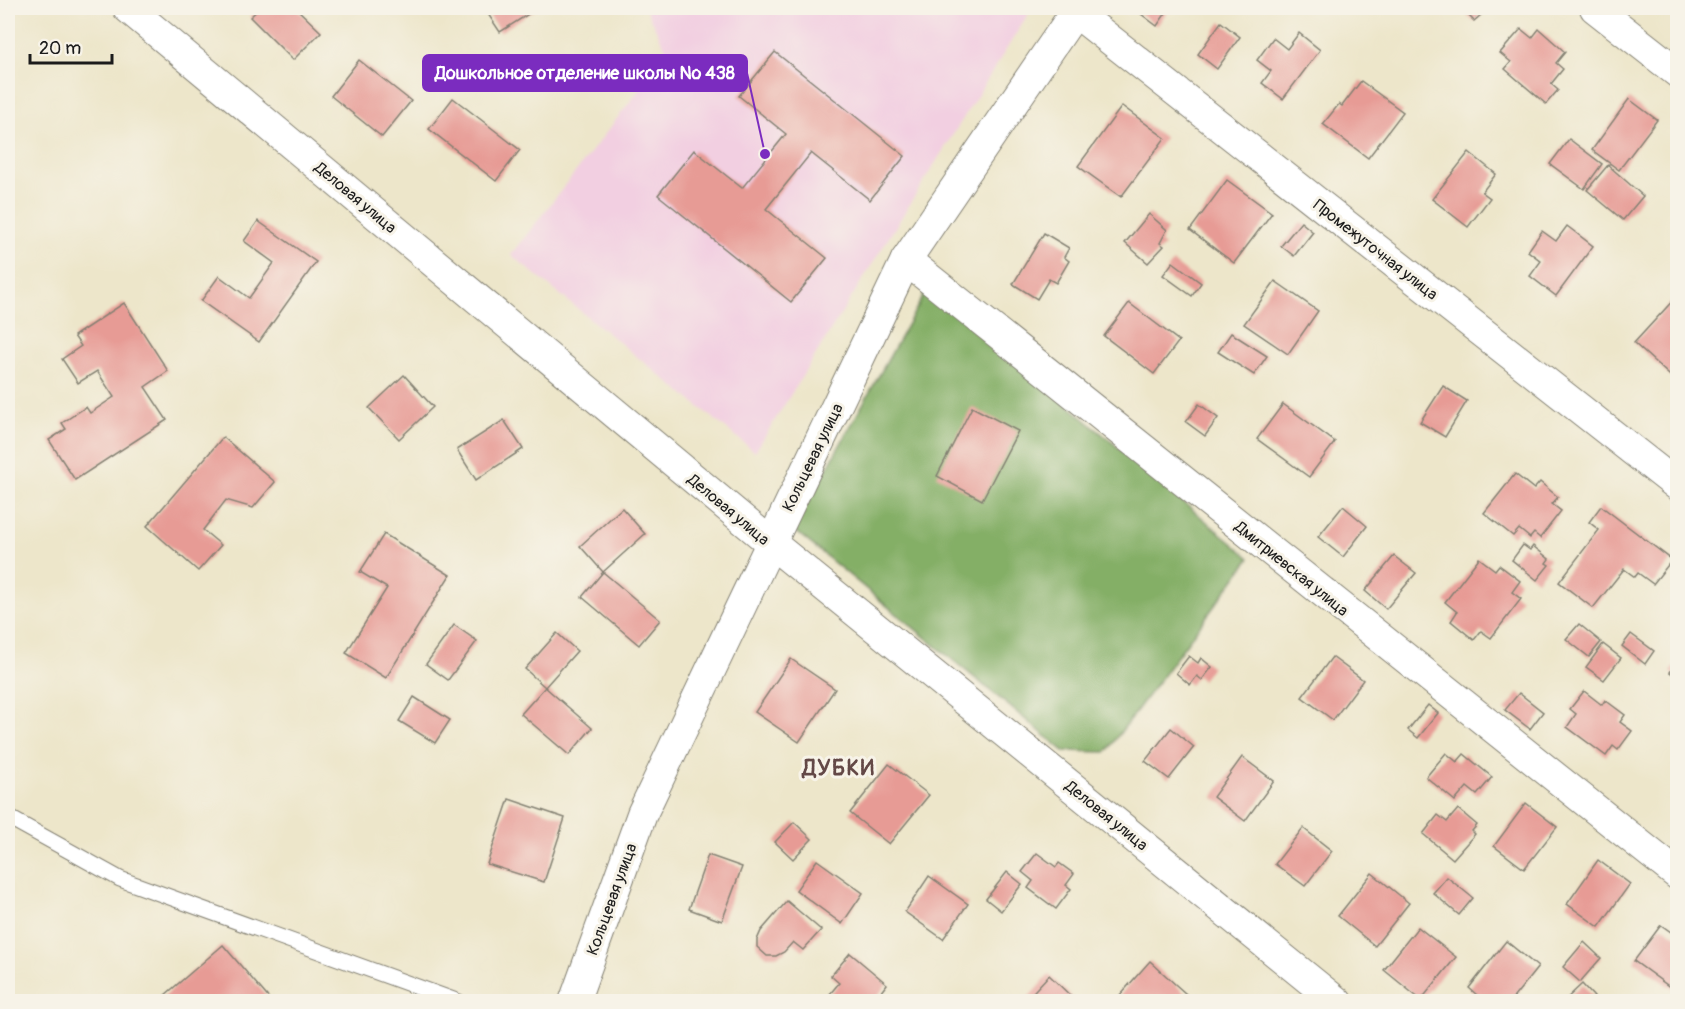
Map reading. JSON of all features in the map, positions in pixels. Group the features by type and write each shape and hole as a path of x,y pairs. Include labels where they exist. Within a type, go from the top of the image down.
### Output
{"street":[{"name":"Деловая улица","path":"128,8 771,543 1337,1002"},
{"path":"1595,8 1677,73"},
{"name":"Кольцевая улица","path":"574,1002 642,814 906,260 1077,10"},
{"name":"Промежуточная улица","path":"1077,10 1677,486"},
{"name":"Дмитриевская улица","path":"906,260 1677,875"}],"lane":[{"path":"8,817 120,879 459,1002"}],"shaded area":[{"path":"645,8 1032,8 755,452 511,255 668,53"}],"green space":[{"path":"928,288 1250,558 1106,752 1064,751 793,529"}],"building":[{"path":"260,8 296,8 321,32 293,60 250,17"},
{"path":"484,8 538,8 500,32"},
{"path":"1133,8 1165,8 1168,10 1157,26"},
{"path":"1461,8 1489,8 1474,21"},
{"path":"1221,22 1240,37 1217,69 1198,54"},
{"path":"1521,29 1532,38 1539,29 1565,52 1556,63 1563,69 1551,84 1558,90 1546,104 1505,69 1511,62 1500,53"},
{"path":"1299,33 1320,50 1283,99 1262,83 1271,71 1257,60 1273,38 1287,49"},
{"path":"775,52 905,156 870,200 811,153 766,209 827,258 791,302 658,195 694,150 742,188 786,134 739,96"},
{"path":"359,60 411,101 382,137 331,96"},
{"path":"1361,81 1403,112 1368,158 1323,124 1339,104 1342,106"},
{"path":"453,98 520,150 496,181 429,129"},
{"path":"1629,99 1657,120 1619,170 1592,150"},
{"path":"1122,106 1165,138 1121,197 1078,166"},
{"path":"1569,139 1602,164 1584,189 1550,164"},
{"path":"1469,152 1496,174 1482,192 1490,198 1468,227 1432,199"},
{"path":"1608,165 1643,196 1623,220 1587,190"},
{"path":"1227,180 1272,213 1234,263 1190,230"},
{"path":"1149,214 1167,230 1160,243 1164,246 1148,263 1125,243"},
{"path":"258,221 316,262 259,342 201,301 219,276 249,298 274,263 244,241"},
{"path":"1301,222 1313,232 1294,256 1281,246"},
{"path":"1567,226 1593,246 1556,296 1530,276 1541,261 1528,251 1542,231 1556,241"},
{"path":"1044,233 1069,248 1064,257 1069,261 1056,283 1049,279 1037,299 1013,284"},
{"path":"1173,262 1201,283 1192,296 1163,275"},
{"path":"1275,281 1318,311 1288,354 1244,324"},
{"path":"1678,295 1678,383 1634,343"},
{"path":"124,303 168,371 145,387 167,420 75,480 49,440 66,429 62,423 86,407 90,413 114,397 97,371 78,383 62,359 81,346 74,336"},
{"path":"1129,303 1179,341 1154,374 1104,336"},
{"path":"1231,333 1267,356 1254,375 1218,352"},
{"path":"404,375 433,407 399,439 369,408"},
{"path":"1443,386 1467,401 1445,437 1420,422"},
{"path":"1199,404 1218,418 1205,436 1186,422"},
{"path":"1283,404 1335,442 1309,477 1257,439"},
{"path":"972,407 1018,431 982,500 937,476"},
{"path":"504,420 523,449 476,480 457,450"},
{"path":"223,437 275,482 253,508 226,500 203,530 221,545 198,571 147,526"},
{"path":"1515,474 1534,489 1540,482 1558,497 1552,504 1561,511 1540,538 1534,533 1530,538 1519,529 1513,536 1484,513"},
{"path":"1343,506 1367,526 1343,557 1318,537"},
{"path":"1601,506 1672,560 1653,584 1638,573 1635,577 1624,569 1593,608 1559,582 1599,530 1589,522"},
{"path":"622,508 645,534 603,572 580,546"},
{"path":"384,534 450,575 386,678 346,653 387,588 360,572"},
{"path":"1523,545 1530,550 1533,546 1549,559 1546,563 1549,565 1537,580 1512,560"},
{"path":"1394,556 1416,573 1386,609 1365,591"},
{"path":"1479,558 1495,570 1499,565 1520,581 1512,592 1521,599 1491,638 1481,631 1474,640 1451,621 1457,612 1445,602"},
{"path":"603,572 660,620 639,645 582,597"},
{"path":"1579,624 1601,642 1589,657 1566,639"},
{"path":"454,625 477,641 448,680 426,664"},
{"path":"557,633 577,651 545,687 525,669"},
{"path":"1631,634 1654,651 1645,664 1622,646"},
{"path":"1603,644 1621,658 1604,680 1586,667"},
{"path":"1189,656 1198,663 1201,658 1212,667 1202,680 1197,676 1190,685 1176,673"},
{"path":"1332,657 1363,680 1333,720 1302,697"},
{"path":"791,659 835,689 799,742 755,712"},
{"path":"1678,662 1678,678 1670,672"},
{"path":"545,687 592,728 569,755 521,714"},
{"path":"1584,691 1602,705 1605,700 1625,715 1620,722 1632,731 1618,750 1613,746 1606,756 1567,727 1576,714 1570,709"},
{"path":"1519,693 1543,712 1530,729 1505,710"},
{"path":"414,697 450,720 435,743 399,721"},
{"path":"1428,705 1438,713 1418,738 1408,730"},
{"path":"1171,728 1194,747 1169,779 1145,761"},
{"path":"1446,753 1457,762 1464,754 1492,777 1477,795 1467,787 1455,801 1426,777"},
{"path":"1242,757 1274,781 1245,821 1213,797"},
{"path":"889,764 929,795 889,844 850,813"},
{"path":"509,799 565,818 544,882 487,864"},
{"path":"1526,803 1557,827 1524,869 1494,846"},
{"path":"1458,809 1477,825 1472,831 1475,834 1453,859 1423,834 1438,815 1447,822"},
{"path":"794,822 812,839 793,859 775,842"},
{"path":"1303,828 1332,851 1305,886 1275,864"},
{"path":"1037,853 1056,867 1059,863 1074,874 1066,885 1071,889 1056,909 1028,888 1033,881 1022,872"},
{"path":"708,855 742,867 722,921 689,909"},
{"path":"817,860 863,893 842,924 796,890"},
{"path":"1598,860 1630,884 1599,927 1567,904"},
{"path":"1007,872 1022,884 1001,911 986,899"},
{"path":"1372,873 1409,903 1375,946 1338,916"},
{"path":"929,876 968,904 943,939 905,912"},
{"path":"1447,877 1473,898 1459,915 1433,893"},
{"path":"787,901 821,930 803,950 793,942 784,952 776,956 767,956 757,947 757,940 761,931"},
{"path":"1661,925 1678,937 1678,986 1674,990 1634,961"},
{"path":"1418,927 1456,957 1421,1000 1384,970"},
{"path":"1506,941 1538,967 1510,1002 1485,1002 1469,988"},
{"path":"1584,942 1601,958 1580,982 1563,967"},
{"path":"223,945 272,1002 157,1002"},
{"path":"850,953 887,984 873,1002 829,1002 829,995 839,983 831,976"},
{"path":"1150,961 1195,1002 1128,1002 1120,995"},
{"path":"1049,975 1077,1002 1024,1002"},
{"path":"1582,984 1594,997 1589,1002 1563,1002"}],"place":[{"name":"Дошкольное отделение школы № 438","path":"765,154"}],"district":[{"name":"ДУБКИ","path":"839,767"}]}
